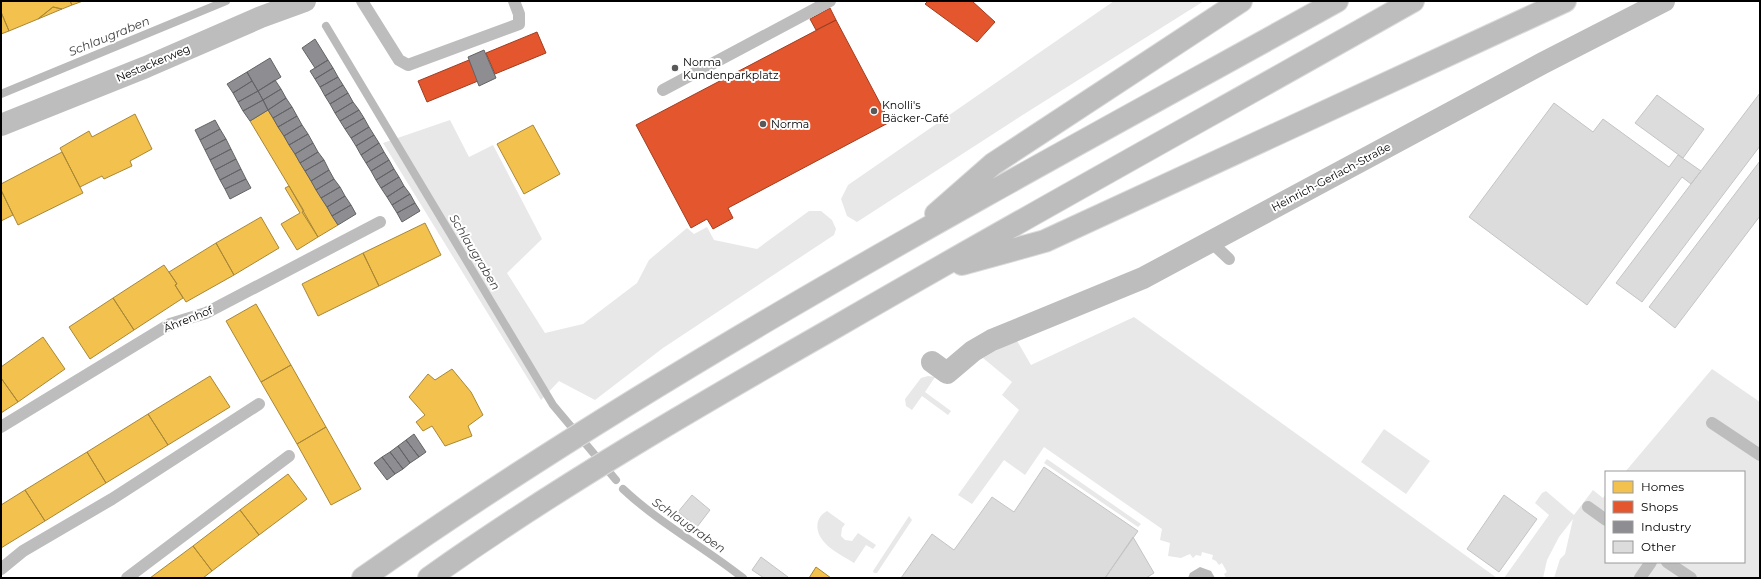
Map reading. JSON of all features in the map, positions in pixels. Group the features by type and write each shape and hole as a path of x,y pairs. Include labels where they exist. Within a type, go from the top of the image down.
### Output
{"main road":[{"name":"Nestackerweg","path":"1,125 146,67 261,17 305,1"},
{"path":"905,242 993,164 1242,1"},
{"path":"363,578 488,492 671,377 905,242 1337,1"},
{"path":"429,578 511,522 690,410 874,304 1413,1"},
{"path":"928,274 1045,242 1565,1"},
{"name":"Heinrich-Gerlach-Straße","path":"932,362 947,373 973,351 992,340 1143,278 1538,66 1664,1"}],"lane":[{"path":"362,1 399,60 408,65 518,24 519,14 514,1"},
{"path":"663,90 830,1"},
{"name":"Ährenhof","path":"1,427 170,324 206,313 380,222"},
{"path":"1210,241 1229,259"},
{"path":"1,569 23,551 112,499 259,404"},
{"path":"1712,422 1760,456"},
{"path":"128,578 289,456"},
{"path":"1588,507 1605,519"},
{"path":"1640,578 1649,563"},
{"path":"1668,563 1691,578"}],"shaded area":[{"path":"1114,1 1204,1 1021,116 857,222 847,216 841,199 848,185"},
{"path":"450,120 469,157 493,145 542,239 507,273 545,333 583,324 637,283 649,260 687,228 694,234 707,227 714,240 757,249 809,211 821,211 832,220 836,229 834,235 663,348 595,400 559,381 541,400 383,143"},
{"path":"1134,317 1497,578 1226,578 1224,574 1227,572 1222,563 1219,565 1212,559 1213,555 1202,552 1201,556 1196,555 1193,558 1190,554 1181,558 1168,556 1170,543 1160,540 1162,529 1044,447 1025,475 1004,460 972,504 958,495 1019,410 1002,395 1012,382 983,358 1016,339 1031,365"},
{"path":"1712,369 1760,402 1760,578 1554,578 1560,559 1565,554 1573,519 1559,537 1547,560 1543,578 1504,578 1549,515 1535,503 1542,493 1546,491 1574,515 1593,490 1603,498 1605,495 1605,563 1745,563 1745,471 1626,471"},
{"path":"928,376 935,377 925,392 951,411 948,415 922,396 912,410 906,406 905,399 921,378"},
{"path":"1384,429 1430,461 1406,494 1361,462"},
{"path":"1047,459 1141,524 1138,527 1044,463"},
{"path":"827,511 845,524 842,528 841,536 845,540 852,541 858,533 876,545 873,549 866,545 854,563 828,546 819,535 817,526 820,518"},
{"path":"909,516 912,520 877,573 874,573 873,571"},
{"path":"1200,567 1211,571 1215,578 1188,578 1190,573"}],"building: Homes":[{"path":"1,1 70,1 72,5 62,9 53,7 38,19 9,31 1,12"},
{"path":"70,1 83,1 72,5"},
{"path":"53,7 62,9 38,19"},
{"path":"1,12 9,31 1,34"},
{"path":"268,110 338,225 318,237 250,121"},
{"path":"135,114 152,149 130,161 132,166 104,179 102,176 80,187 60,148 89,131 92,137"},
{"path":"533,125 560,174 524,194 497,144"},
{"path":"62,152 83,193 18,225 1,190 1,184"},
{"path":"289,186 318,237 297,250 281,224 300,213 285,188"},
{"path":"1,190 13,215 1,221"},
{"path":"261,217 279,248 234,275 216,243"},
{"path":"425,223 441,255 379,286 363,253"},
{"path":"216,243 234,275 186,302 169,272"},
{"path":"363,253 379,286 318,316 302,284"},
{"path":"164,265 177,284 175,285 183,298 134,330 113,298"},
{"path":"113,298 134,330 90,359 69,327"},
{"path":"256,304 291,365 261,382 226,321"},
{"path":"43,337 65,369 18,402 1,378 1,367"},
{"path":"291,365 326,427 297,444 261,382"},
{"path":"452,369 471,392 483,415 468,426 472,436 445,446 432,426 423,431 416,422 425,415 409,397 428,374 435,380"},
{"path":"210,376 230,407 168,445 148,414"},
{"path":"1,378 18,402 1,413"},
{"path":"148,414 168,445 106,483 87,452"},
{"path":"326,427 361,489 331,505 297,444"},
{"path":"87,452 106,483 45,521 25,490"},
{"path":"288,474 307,499 259,535 240,510"},
{"path":"25,490 45,521 1,548 1,505"},
{"path":"240,510 259,535 212,571 193,546"},
{"path":"193,546 212,571 203,578 150,578"},
{"path":"816,567 831,578 809,578"}],"building: Shops":[{"path":"928,1 972,1 995,22 977,42 925,4"},
{"path":"830,8 836,20 816,30 810,19"},
{"name":"Norma","path":"836,20 890,122 728,208 733,218 713,229 707,219 691,228 636,125"},
{"path":"537,32 546,53 495,74 486,53"},
{"path":"469,60 478,81 427,102 418,81"}],"building: Industry":[{"path":"315,39 328,60 315,68 302,48"},
{"path":"484,50 496,78 479,86 468,57"},
{"path":"270,58 281,77 258,91 247,72"},
{"path":"328,60 333,68 315,79 310,71"},
{"path":"333,68 338,77 320,87 315,79"},
{"path":"247,72 252,81 233,93 227,84"},
{"path":"338,77 343,85 325,96 320,87"},
{"path":"275,80 281,89 263,100 258,91"},
{"path":"252,81 258,91 238,102 233,93"},
{"path":"343,85 348,93 330,104 325,96"},
{"path":"281,89 286,98 268,110 263,100"},
{"path":"258,91 263,100 243,111 238,102"},
{"path":"348,93 353,102 335,113 330,104"},
{"path":"286,98 292,107 273,118 268,110"},
{"path":"263,100 268,110 250,121 243,111"},
{"path":"353,102 359,110 340,121 335,113"},
{"path":"292,107 297,116 278,127 273,118"},
{"path":"359,110 364,118 345,129 340,121"},
{"path":"297,116 302,125 284,136 278,127"},
{"path":"364,118 369,127 351,138 345,129"},
{"path":"215,120 220,129 200,140 195,130"},
{"path":"302,125 308,134 289,145 284,136"},
{"path":"369,127 374,135 356,146 351,138"},
{"path":"220,129 226,139 205,150 200,140"},
{"path":"308,134 313,143 295,154 289,145"},
{"path":"374,135 379,143 361,155 356,146"},
{"path":"226,139 231,149 210,160 205,150"},
{"path":"313,143 318,152 300,163 295,154"},
{"path":"379,143 384,152 366,163 361,155"},
{"path":"231,149 236,159 215,170 210,160"},
{"path":"318,152 324,160 305,171 300,163"},
{"path":"384,152 389,160 371,171 366,163"},
{"path":"236,159 241,169 220,180 215,170"},
{"path":"324,160 329,170 311,181 305,171"},
{"path":"389,160 394,169 376,180 371,171"},
{"path":"241,169 246,179 225,189 220,180"},
{"path":"394,169 399,177 381,188 376,180"},
{"path":"329,170 334,179 316,190 311,181"},
{"path":"399,177 404,186 387,197 381,188"},
{"path":"246,179 251,188 230,199 225,189"},
{"path":"334,179 340,187 321,198 316,190"},
{"path":"404,186 410,194 392,205 387,197"},
{"path":"340,187 345,196 327,207 321,198"},
{"path":"410,194 415,203 397,213 392,205"},
{"path":"345,196 351,205 332,216 327,207"},
{"path":"415,203 420,211 402,222 397,213"},
{"path":"351,205 356,214 338,225 332,216"},
{"path":"414,434 426,452 419,457 406,440"},
{"path":"406,440 419,457 410,463 398,446"},
{"path":"398,446 410,463 403,469 390,452"},
{"path":"390,452 403,469 395,474 382,457"},
{"path":"382,457 395,474 387,480 374,463"}],"building: Other":[{"path":"1760,93 1760,146 1642,302 1616,283"},
{"path":"1657,95 1704,129 1683,158 1635,123"},
{"path":"1554,103 1593,132 1603,119 1669,167 1678,155 1701,171 1691,184 1682,177 1587,305 1469,217"},
{"path":"1760,161 1760,216 1675,328 1649,307"},
{"path":"1044,467 1138,531 1105,578 901,578 932,534 954,550 992,497 1014,512"},
{"path":"692,495 710,510 697,527 678,512"},
{"path":"1504,495 1537,519 1499,572 1467,549"},
{"path":"1133,537 1154,573 1146,578 1105,578"},
{"path":"761,557 788,578 764,578 752,570"}],"waterway":[{"name":"Schlaugraben","path":"1,94 226,1"},
{"name":"Schlaugraben","path":"326,26 553,405 616,480"},
{"name":"Schlaugraben","path":"623,489 651,513 743,578"}],"place":[{"name":"Norma Kundenparkplatz","path":"675,68"},
{"name":"Knolli's Bäcker-Café","path":"874,111"},
{"name":"Norma","path":"763,124"}]}
